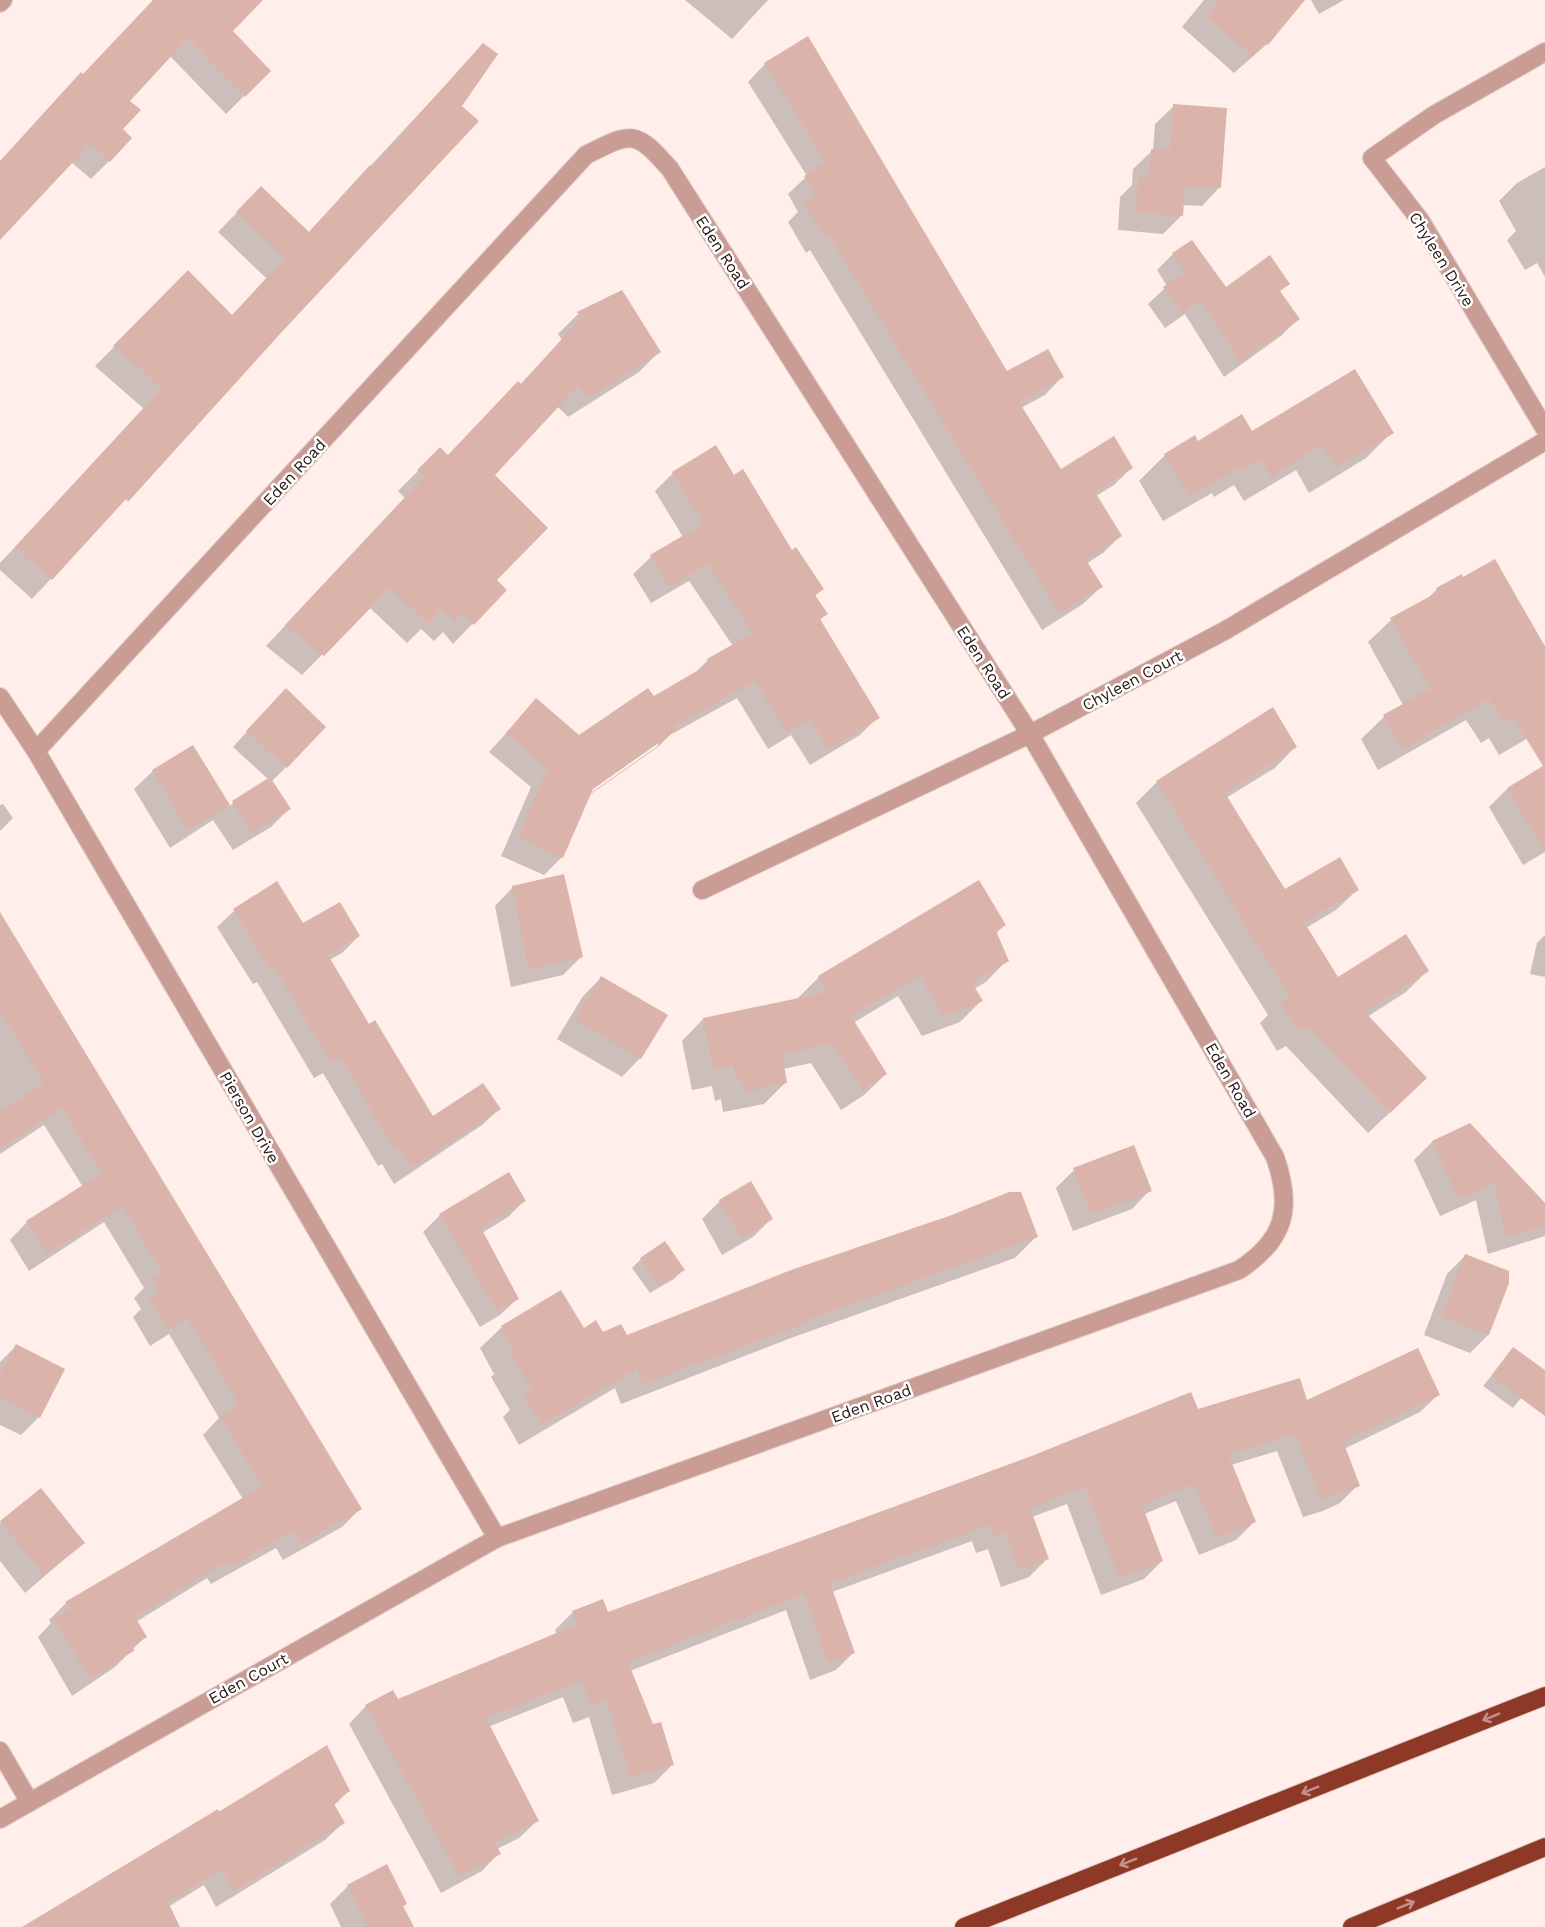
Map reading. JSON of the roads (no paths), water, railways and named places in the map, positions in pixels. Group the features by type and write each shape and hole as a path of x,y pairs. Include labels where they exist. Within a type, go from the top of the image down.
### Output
{"highway":[{"path":"964,1927 1545,1696"},
{"path":"1352,1927 1545,1847"}],"street":[{"path":"0,3 3,0"},
{"name":"Chyleen Drive","path":"1545,52 1434,115 1372,158 1420,220 1545,429"},
{"name":"Eden Road","path":"36,751 586,156 620,138 637,138 649,145 670,169 1030,734 1275,1157 1283,1179 1283,1214 1279,1229 1262,1255 1239,1270 497,1538"},
{"name":"Chyleen Court","path":"702,890 1030,734 1226,630 1545,441"},
{"name":"Pierson Drive","path":"0,697 36,751 497,1538"},
{"name":"Eden Court","path":"0,1819 497,1538"},
{"path":"0,1751 29,1801"}]}
